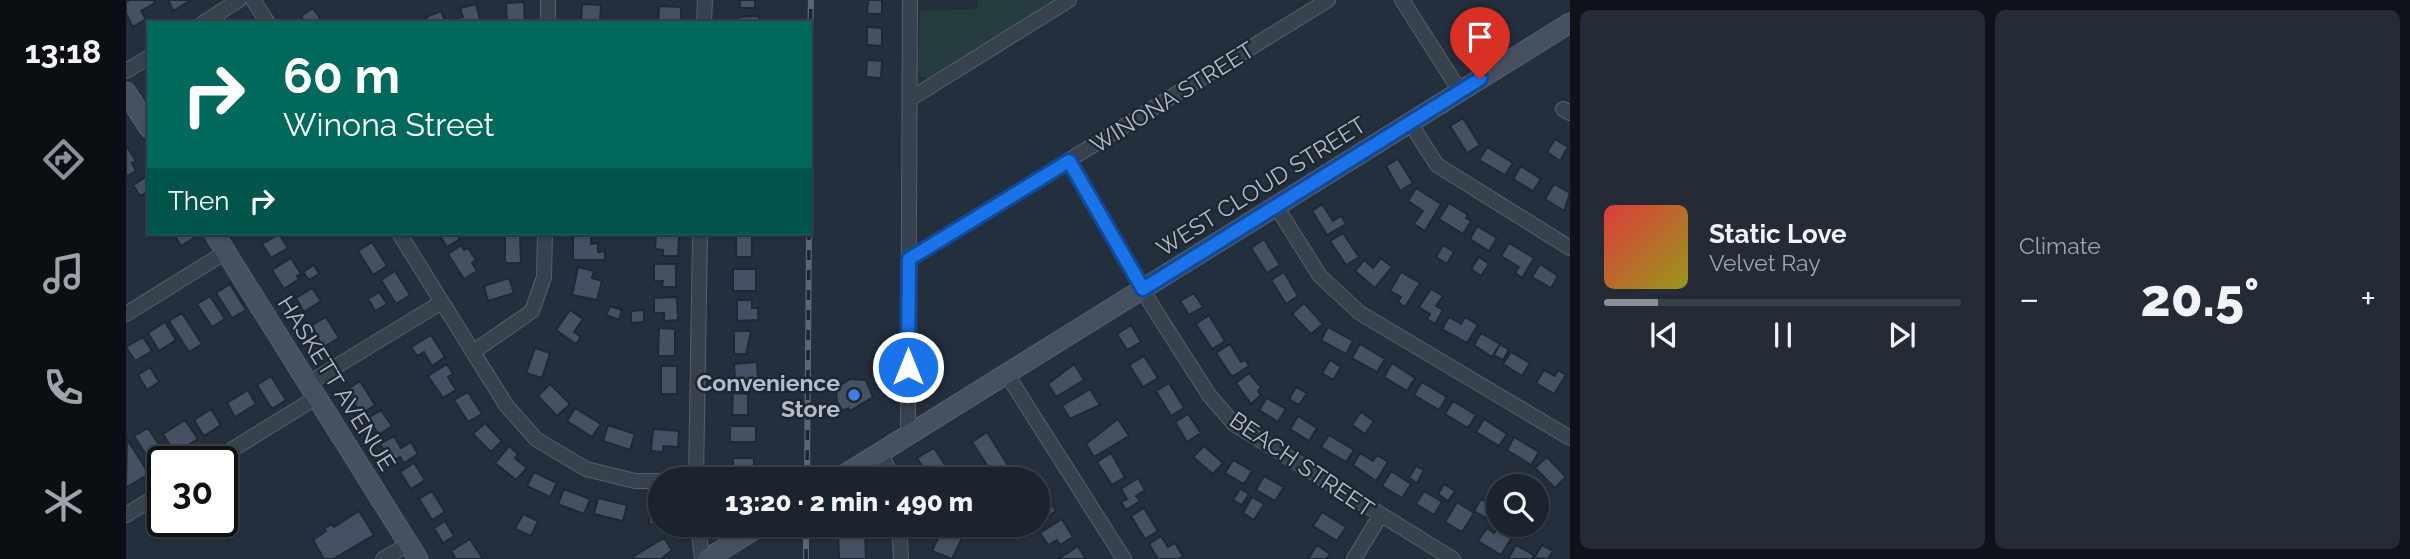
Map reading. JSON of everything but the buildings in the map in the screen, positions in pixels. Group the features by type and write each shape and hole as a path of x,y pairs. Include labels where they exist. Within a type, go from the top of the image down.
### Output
{"main road":[{"name":"WEST CLOUD STREET","path":"857,467 1570,23"},
{"path":"128,100 147,125"},
{"name":"HASKETT AVENUE","path":"215,235 413,551"},
{"path":"705,559 742,537"}],"street":[{"path":"206,21 239,0"},
{"path":"253,0 267,21"},
{"path":"548,0 548,21"},
{"path":"704,21 705,0"},
{"path":"908,435 910,0"},
{"path":"909,99 1069,0"},
{"name":"WINONA STREET","path":"909,259 1328,0"},
{"path":"1402,0 1460,91"},
{"path":"126,71 147,58"},
{"path":"1410,122 1437,165 1570,248"},
{"name":"BEACH STREET","path":"1069,161 1209,396 1234,424 1453,559"},
{"path":"1276,206 1320,276 1360,313 1570,438"},
{"path":"400,235 506,405 536,439 586,469 635,481 648,481"},
{"path":"473,352 533,311 544,277 545,235"},
{"path":"696,467 700,235"},
{"path":"126,314 226,252"},
{"path":"234,446 442,302"},
{"path":"1006,373 1124,559"},
{"path":"880,453 887,467"},
{"path":"126,515 147,502"},
{"path":"1354,559 1380,516"},
{"path":"700,537 705,559"},
{"path":"900,537 901,559"},
{"path":"383,559 413,551"}],"green space":[{"path":"978,0 1054,0 929,79 921,76 918,70 920,11 977,9"}],"railway":[{"path":"810,21 811,0"},
{"path":"807,467 809,235"},
{"path":"806,537 806,559"}],"place":[{"name":"Convenience Store","path":"854,395"}],"route":[{"path":"908,367 909,259 1069,161 1143,289 1480,79"}]}
